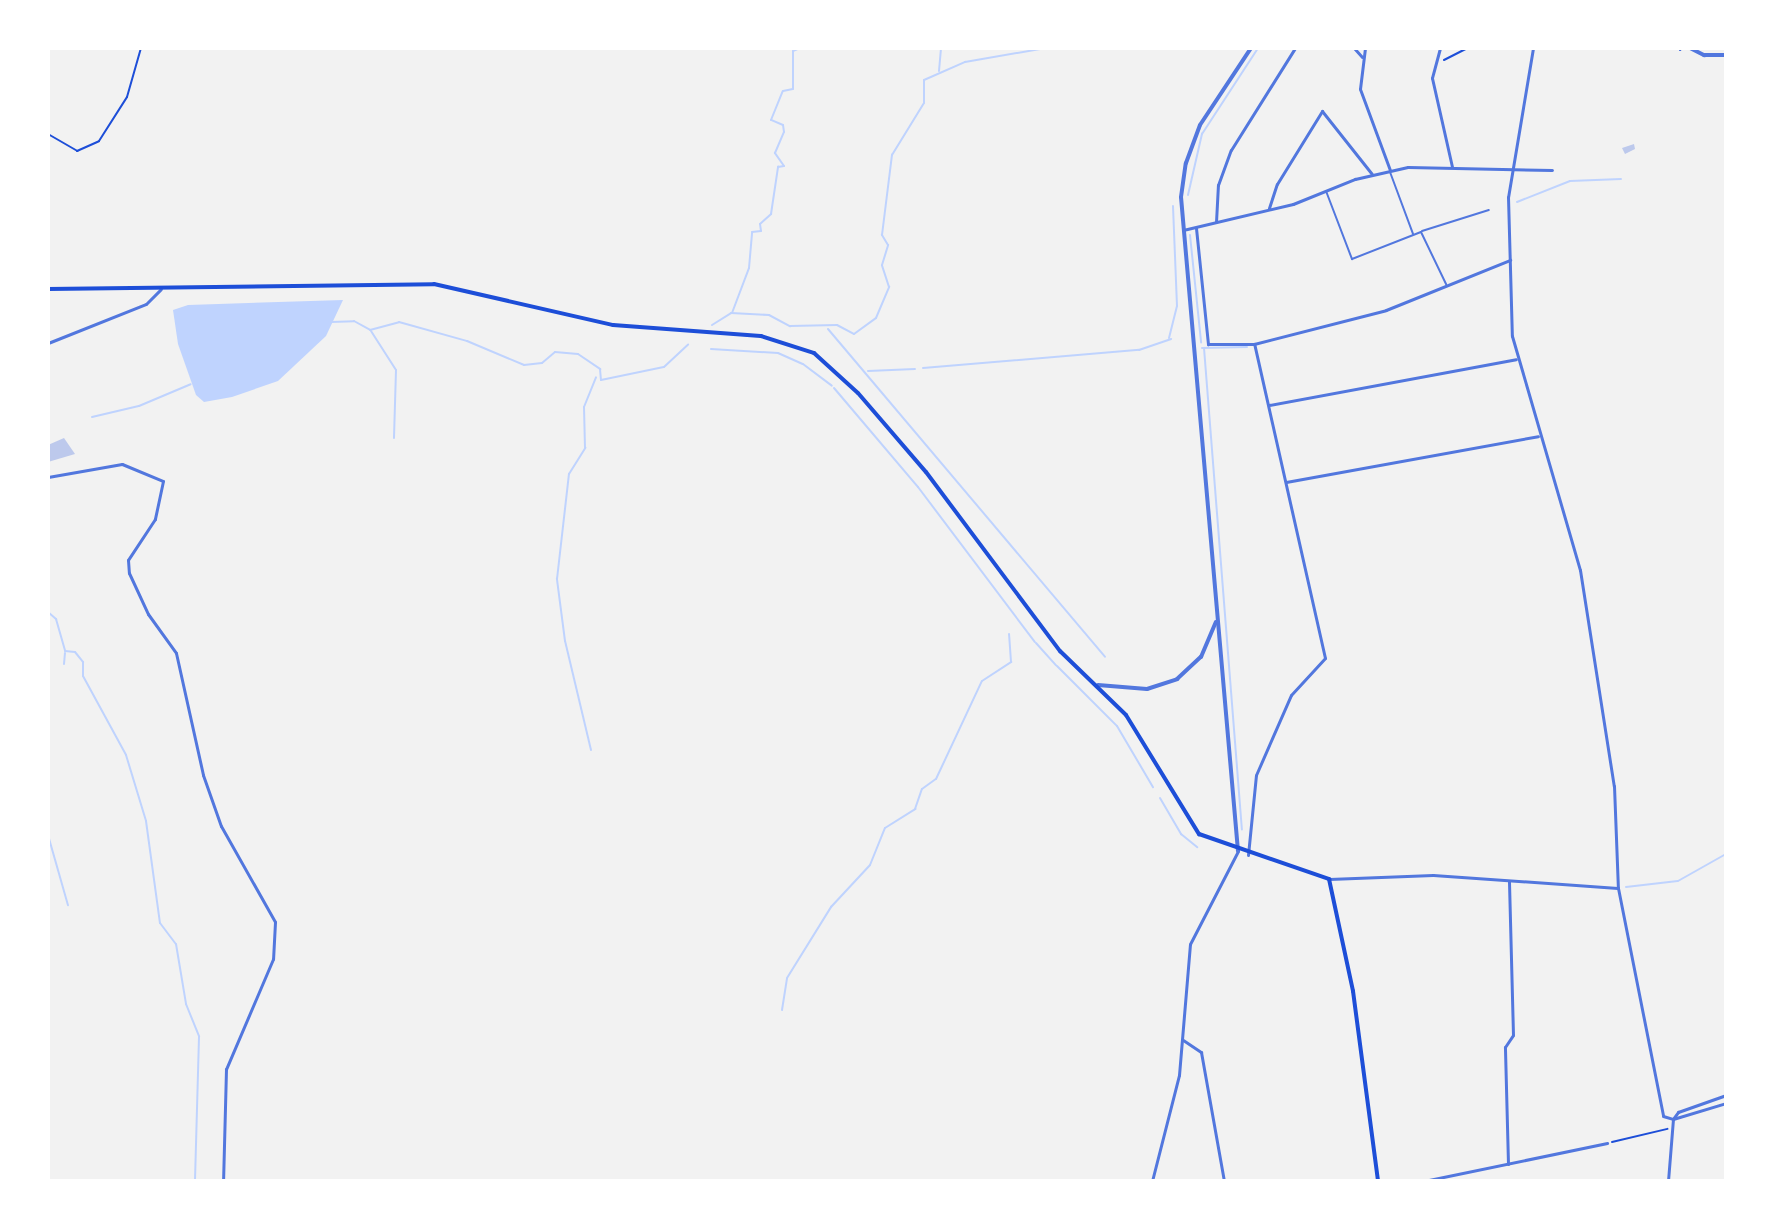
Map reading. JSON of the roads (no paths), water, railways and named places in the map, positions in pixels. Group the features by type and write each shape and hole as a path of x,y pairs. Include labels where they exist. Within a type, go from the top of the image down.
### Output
{"main road":[{"path":"48,289 434,284 613,325 788,341 833,369 926,472 1049,638 1098,685 1134,726 1194,828 1248,855 1329,879 1353,991 1378,1181"}],"street":[{"path":"1152,1181 1183,1040 1190,944 1238,851 1183,230 1182,187 1190,149 1211,104 1251,48"},
{"path":"1216,222 1218,185 1231,150 1295,48"},
{"path":"1354,48 1362,58"},
{"path":"1365,48 1362,58 1363,101 1390,170"},
{"path":"1440,48 1432,78 1452,167"},
{"path":"1533,48 1511,169 1510,260 1516,359 1580,570 1614,786 1618,888 1663,1116 1673,1119 1726,1103"},
{"path":"1690,48 1697,53 1726,55"},
{"path":"1268,209 1277,184 1322,111 1372,174"},
{"path":"1183,230 1268,209 1390,170 1452,167 1552,170"},
{"path":"1196,228 1208,344 1254,344 1386,310 1510,260"},
{"path":"48,343 146,304 161,289"},
{"path":"1248,855 1256,775 1291,695 1325,658 1254,344"},
{"path":"1269,405 1516,359"},
{"path":"1286,482 1538,436"},
{"path":"48,477 122,464 157,474 165,484 149,532 130,553 129,573 148,614 176,653 216,813 260,887 277,933 273,959 226,1069 223,1181"},
{"path":"1098,685 1147,689 1177,679 1201,657 1216,620"},
{"path":"1329,879 1417,875 1618,888"},
{"path":"1508,1164 1505,1047 1513,1035 1509,881"},
{"path":"1183,1040 1201,1052 1224,1181"},
{"path":"1668,1181 1673,1119 1678,1112 1726,1095"},
{"path":"1424,1181 1607,1143"}],"lane":[{"path":"1390,170 1413,235"},
{"path":"1326,191 1352,259 1489,210"},
{"path":"1421,232 1446,284"}],"water":[{"path":"343,300 326,336 278,381 232,397 204,402 196,395 178,344 173,310 188,305"}],"waterway":[{"path":"732,313 749,268 752,232 761,231 760,224 771,214 778,167 784,166 775,153 784,132 783,125 771,120 783,91 793,89 793,51 800,48"},
{"path":"939,71 941,48"},
{"path":"712,325 731,313 769,315 790,326 837,325 854,334 876,318 889,287 882,265 888,245 882,235 892,155 924,103 924,80 965,62 1046,48"},
{"path":"1188,195 1202,134 1258,48"},
{"path":"1517,202 1570,181 1621,179"},
{"path":"1169,338 1177,306 1173,206"},
{"path":"1190,235 1201,342"},
{"path":"331,322 354,321 370,330 399,322 467,341 524,365 542,363 555,352 578,354 600,369 601,380 664,367 688,345"},
{"path":"828,329 1105,657"},
{"path":"371,331 396,370 394,438"},
{"path":"923,368 1139,350 1171,339"},
{"path":"1202,348 1247,347"},
{"path":"1204,348 1242,830"},
{"path":"711,349 778,353 803,364 832,386"},
{"path":"868,371 915,369"},
{"path":"591,750 565,641 557,579 569,474 585,448 584,407 596,377"},
{"path":"92,417 139,406 191,384"},
{"path":"834,388 918,487 1035,642"},
{"path":"48,612 56,619 65,651 75,652 83,662 83,676 126,755 146,821 160,923 176,944 186,1004 199,1037 195,1181"},
{"path":"782,1010 787,978 831,907 870,865 885,828 915,809 922,789 936,779 982,681 1011,662 1009,634"},
{"path":"1036,643 1056,665"},
{"path":"64,664 65,653"},
{"path":"1057,666 1117,726 1153,787"},
{"path":"1160,798 1181,834 1197,847"},
{"path":"48,835 68,905"},
{"path":"1626,887 1678,881 1726,854"}]}
